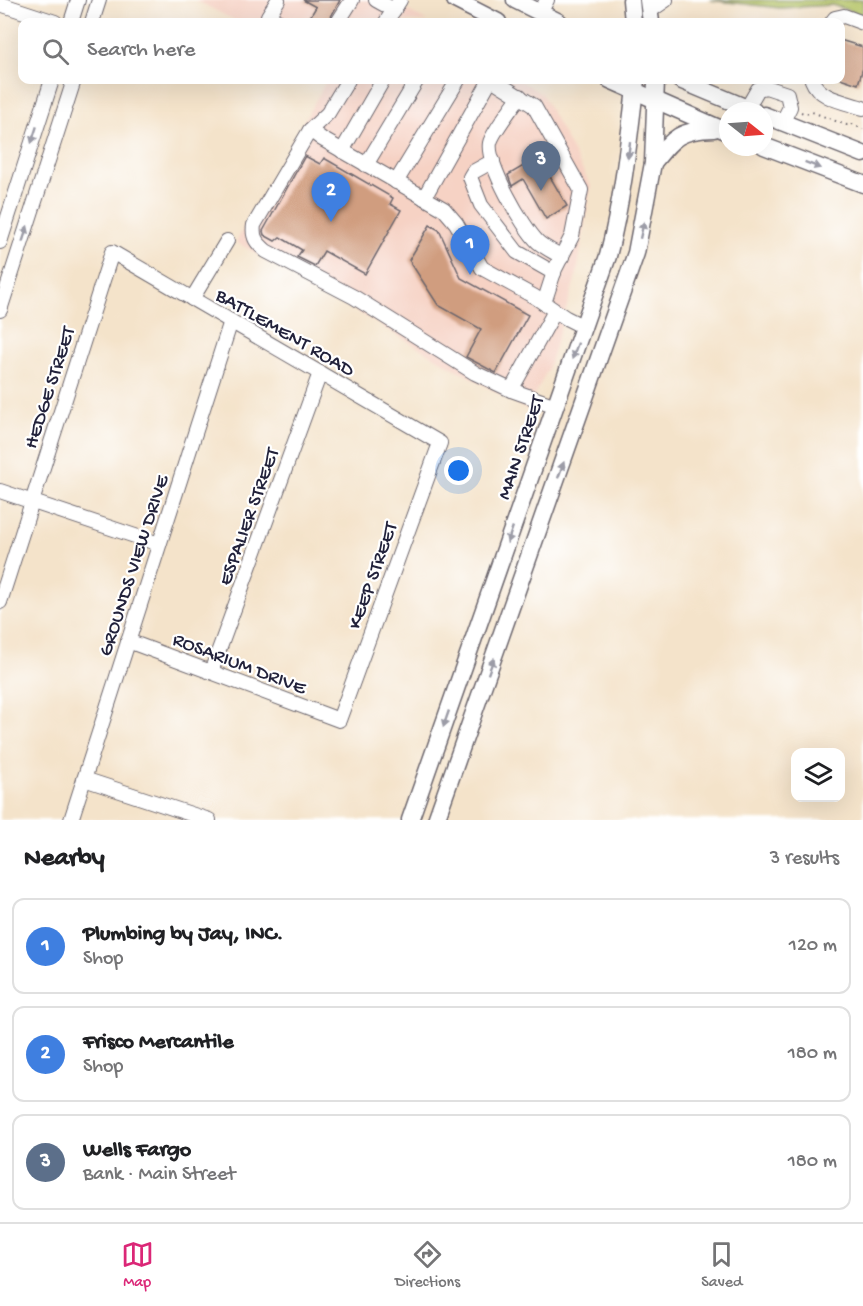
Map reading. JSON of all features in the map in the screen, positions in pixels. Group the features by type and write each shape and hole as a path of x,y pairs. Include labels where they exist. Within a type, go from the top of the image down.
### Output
{"main road":[{"path":"455,0 490,18"},
{"path":"514,0 543,6 555,18"},
{"path":"436,820 636,253 653,163 656,84"},
{"path":"689,84 732,102"},
{"path":"635,86 656,101 719,128"},
{"name":"MAIN STREET","path":"410,820 608,256 619,213 635,86"},
{"path":"773,119 862,150"},
{"path":"653,163 668,144 681,134 694,130 719,130"},
{"path":"773,149 863,184"},
{"path":"556,406 580,415"}],"street":[{"path":"72,18 78,0"},
{"path":"93,18 99,0"},
{"path":"272,18 268,16 278,0"},
{"path":"341,18 352,0"},
{"path":"376,0 393,15"},
{"path":"650,11 666,0"},
{"path":"0,4 43,18"},
{"path":"835,18 844,16 863,23"},
{"path":"0,242 51,84"},
{"path":"0,310 73,84"},
{"path":"346,84 328,113 310,130 254,225 253,234 258,243 266,251 354,297 475,373 511,390 556,406"},
{"path":"342,151 381,84"},
{"path":"366,165 415,84"},
{"path":"396,182 456,84"},
{"path":"424,198 489,84"},
{"path":"498,84 534,106 581,190 572,237 554,273 550,307 511,390"},
{"path":"754,102 758,89 766,84"},
{"path":"769,84 787,94 790,107 782,123"},
{"path":"814,84 822,94 863,108"},
{"path":"520,96 490,142 490,153 513,208 525,227 539,242 562,257"},
{"path":"310,130 449,213 482,268 584,327"},
{"path":"493,161 473,172 470,177 481,205 517,252 554,273"},
{"path":"23,171 44,176"},
{"path":"192,299 227,241"},
{"name":"BATTLEMENT ROAD","path":"112,252 440,443"},
{"name":"HEDGE STREET","path":"0,602 112,252"},
{"name":"GROUNDS VIEW DRIVE","path":"71,820 231,321"},
{"name":"ESPALIER STREET","path":"211,672 320,373"},
{"name":"KEEP STREET","path":"339,720 440,443"},
{"path":"0,491 159,544"},
{"name":"ROSARIUM DRIVE","path":"128,641 339,720"},
{"path":"84,779 209,820"}],"path":[{"path":"790,107 806,114 812,112 863,129"}],"shaded area":[{"path":"195,0 391,0 420,18 230,18"},
{"path":"325,84 526,84 542,94 591,186 577,273 548,369 527,410 236,242"}],"green space":[{"path":"710,0 863,0 863,15 832,5 780,8"}],"building":[{"path":"303,0 340,0 330,18 309,18 316,7"},
{"path":"845,42 863,47 863,68 858,84 845,80"},
{"path":"549,151 555,162 545,168 567,206 546,219 523,179 512,186 508,175"},
{"path":"305,156 320,164 324,158 393,198 390,204 401,210 365,274 324,251 315,266 297,257 302,250 280,237 275,241 264,235 263,231"},
{"path":"430,225 439,230 461,278 528,315 496,373 466,357 481,329 438,305 409,260"}],"place":[{"name":"Wells Fargo","path":"541,191"},
{"name":"Frisco Mercantile","path":"331,222"},
{"name":"Plumbing by Jay, INC.","path":"470,275"}]}
